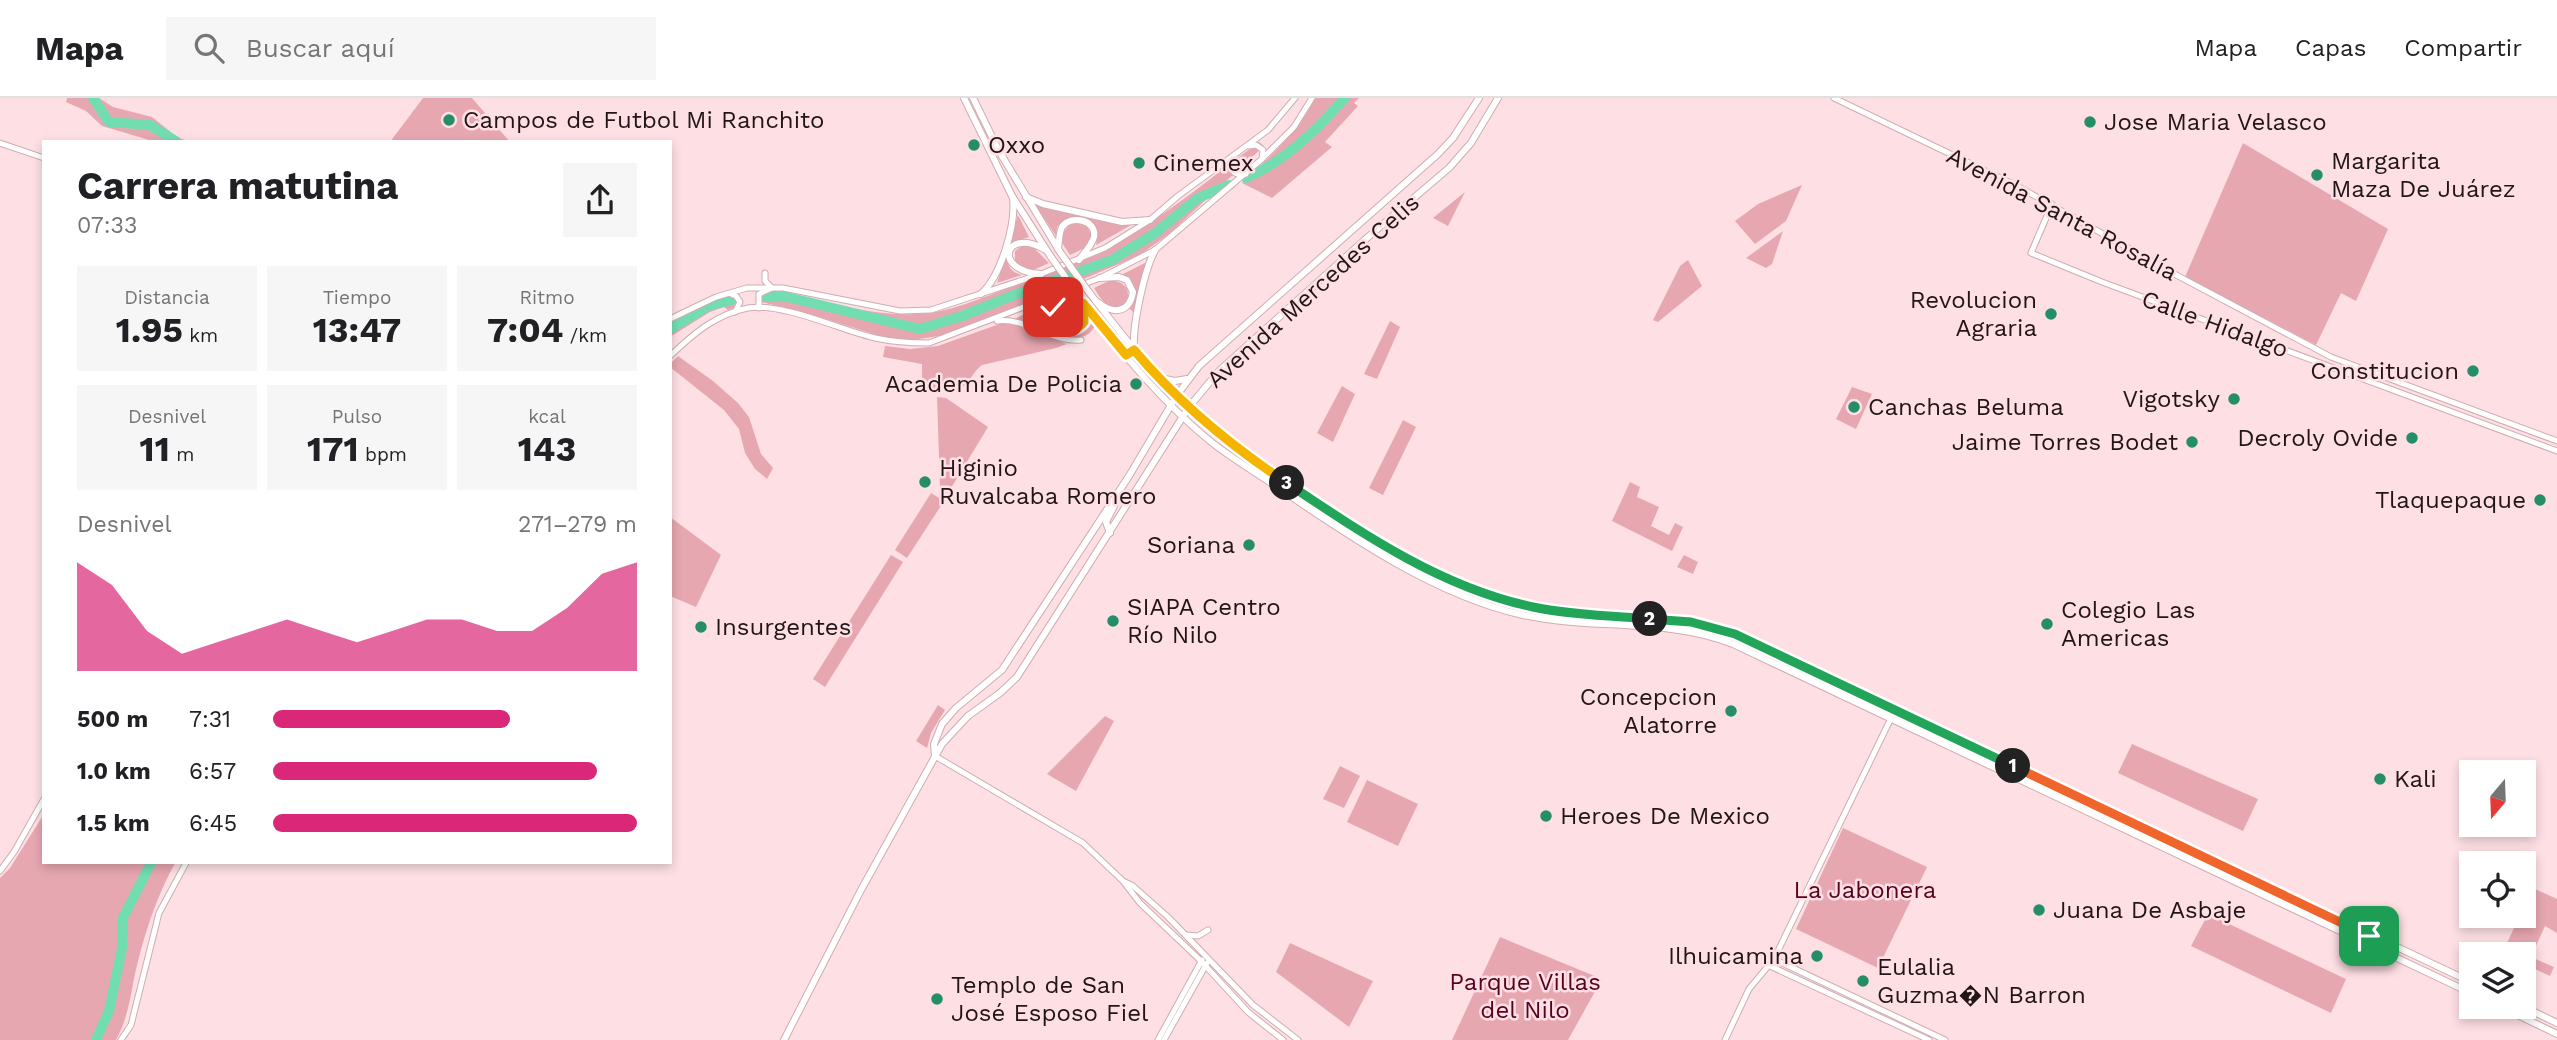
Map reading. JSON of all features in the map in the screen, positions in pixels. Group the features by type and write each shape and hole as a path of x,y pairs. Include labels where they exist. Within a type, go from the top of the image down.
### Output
{"main road":[{"path":"964,98 1012,196 1083,303 1126,355 1171,405 1210,441 1341,530 1430,581 1463,596 1536,618 1708,635 1733,644 2459,987"},
{"path":"973,98 999,151 1059,251 1134,350 1189,407 1258,464 1344,522 1437,574 1488,594 1537,608 1691,622 1718,628 1748,640 2459,976"},
{"name":"Avenida Mercedes Celis","path":"935,756 934,744 942,724 956,708 1002,670 1129,476 1177,395 1206,358 1438,154 1453,138 1479,98"},
{"name":"Avenida Mercedes Celis","path":"784,1040 861,890 935,756 968,716 1017,677 1189,407 1227,362 1449,168 1481,128 1499,98"},
{"path":"981,294 993,280 1013,222 1012,196"},
{"path":"1025,196 1033,201 1122,222 1150,220"},
{"path":"1059,251 1061,229 1065,223 1072,220 1087,222 1093,227 1095,234 1079,260"},
{"path":"1041,274 1027,274 1019,270 1012,265 1010,252 1012,247 1023,241 1046,249"},
{"path":"1134,350 1133,336 1149,264 1155,250"},
{"path":"1094,299 1105,307 1121,310 1130,305 1132,299 1132,286 1126,280 1119,277 1100,278"},
{"path":"1063,292 1056,300 1052,313 1055,323 1061,328 1072,330 1081,325 1085,318 1083,303"},
{"path":"1126,355 1134,350"},
{"path":"1160,379 1175,382 1189,379"},
{"path":"1110,533 1106,522 1129,476"},
{"path":"2536,1013 2557,1023"},
{"path":"2526,1019 2557,1034"}],"street":[{"path":"672,317 716,297 747,288 783,288 900,312 931,310 1041,274 1113,244 1150,220 1178,196 1249,146 1278,121 1295,98"},
{"path":"672,354 694,333 714,320 750,308 792,314 874,338 910,343 929,342 1100,278 1155,250 1246,174 1301,118 1312,98"},
{"name":"Avenida Santa Rosalía","path":"1833,98 2052,204 2180,277 2325,354 2392,382 2557,442"},
{"path":"0,143 42,157"},
{"path":"1249,146 1256,145 1262,150 1262,159"},
{"path":"1230,158 1229,165 1233,171 1239,175 1246,174"},
{"name":"Calle Hidalgo","path":"2052,204 2031,253 2102,282 2557,451"},
{"path":"765,273 765,281 772,288"},
{"path":"759,308 759,294 772,288"},
{"path":"729,293 736,296 740,302 736,312"},
{"path":"987,322 1005,320 1064,340 1081,340"},
{"path":"1725,1040 1749,989 1774,959 1895,710"},
{"path":"935,756 1083,843 1123,881 1140,903 1204,963 1248,1012 1283,1040"},
{"path":"0,871 42,803"},
{"path":"121,1040 131,1026 159,914 185,864"},
{"path":"1123,881 1133,886 1186,935 1253,1005 1297,1040"},
{"path":"1186,935 1198,936 1208,930"},
{"path":"1164,1040 1206,955"},
{"path":"1774,959 1945,1040"},
{"path":"1158,1040 1204,963"},
{"path":"1768,965 1928,1040"}],"green space":[{"path":"67,98 99,98 113,107 152,117 185,140 149,140 102,126 86,111 66,102"},
{"name":"Campos de Futbol Mi Ranchito","path":"423,98 472,98 508,140 392,140"},
{"path":"1315,98 1359,98 1354,103 1358,106 1325,142 1332,147 1272,198 1242,183 1292,133"},
{"path":"1259,142 1264,146 1170,233 1140,255 1027,303 939,336 913,340 883,337 804,312 761,302 761,296 770,290 880,313 929,313 963,305 1111,246 1168,210"},
{"path":"2243,143 2388,229 2356,301 2341,293 2316,345 2185,277"},
{"path":"1802,185 1786,221 1755,244 1735,221 1758,204"},
{"path":"1465,192 1448,226 1433,218"},
{"path":"1035,205 1120,224 1133,224 1096,245 1098,234 1090,220 1068,219 1057,227 1056,236"},
{"path":"1018,215 1029,237 1011,243 1008,262 1012,270 1022,275 997,283"},
{"path":"1080,223 1087,226 1092,236 1087,247 1070,255 1062,243 1063,233 1069,225"},
{"path":"1783,231 1772,264 1766,268 1746,258"},
{"path":"1022,246 1033,247 1049,263 1031,271 1015,265 1015,251"},
{"path":"1688,260 1702,286 1658,322 1653,320 1680,266"},
{"path":"1147,262 1135,314 1129,308 1134,298 1134,289 1130,281 1121,275"},
{"path":"1111,280 1126,287 1128,297 1123,306 1109,305 1094,288"},
{"path":"1071,296 1079,307 1080,320 1075,326 1062,325 1057,319 1057,307"},
{"path":"732,298 735,303 734,308 728,310 724,307 710,312 672,336 672,323 707,305"},
{"path":"1051,302 1051,322 1063,333 1079,332 1089,316 1096,324 1090,332 1076,338 1014,319"},
{"path":"1390,321 1400,327 1377,379 1364,374"},
{"path":"1002,323 1016,325 1067,344 982,365 967,383 952,390 922,386 922,364 883,357 885,346 910,349 938,346"},
{"path":"678,356 738,403 749,417 761,454 773,468 767,479 755,469 745,453 739,429 724,410 672,369 672,362"},
{"path":"1342,386 1355,394 1333,442 1317,433"},
{"name":"Canchas Beluma","path":"1852,387 1872,394 1856,429 1836,419"},
{"path":"937,397 946,398 988,427 948,493 940,487"},
{"path":"1403,420 1416,427 1383,495 1369,488"},
{"path":"1630,482 1640,487 1637,497 1659,507 1651,526 1669,535 1675,523 1683,527 1672,551 1612,521"},
{"path":"931,493 944,501 907,558 895,550"},
{"path":"672,518 721,555 696,607 672,597"},
{"path":"891,555 903,562 825,687 813,679"},
{"path":"1684,555 1698,562 1693,574 1677,567"},
{"path":"938,705 945,710 931,733 927,748 916,741"},
{"path":"1105,716 1114,721 1076,791 1047,774"},
{"path":"2132,744 2258,799 2243,831 2118,773"},
{"path":"1340,766 1360,776 1344,808 1323,799"},
{"path":"1367,780 1418,804 1398,846 1347,822"},
{"path":"42,817 42,864 174,864 149,923 127,1011 116,1040 0,1040 0,878 10,868"},
{"name":"La Jabonera","path":"1843,828 1927,867 1878,968 1796,929"},
{"path":"2536,889 2557,899 2557,933 2545,926 2536,946 2536,942 2508,942 2514,928 2536,928"},
{"path":"2208,914 2346,979 2331,1013 2191,946"},
{"name":"Parque Villas del Nilo","path":"1500,937 1602,979 1568,1040 1452,1040"},
{"path":"1290,943 1373,981 1349,1027 1276,972"},
{"path":"2536,959 2554,967 2550,976 2536,970"}],"waterway":[{"path":"93,98 109,122 150,125 174,140"},
{"path":"1246,178 1288,153 1312,133 1345,98"},
{"path":"765,297 783,296 920,329 1112,260 1154,234 1198,198 1229,185"},
{"path":"672,328 710,305 732,300"},
{"path":"96,1040 109,1011 122,948 123,918 150,864"}],"place":[{"name":"Campos de Futbol Mi Ranchito","path":"449,120"},
{"name":"Jose Maria Velasco","path":"2090,122"},
{"name":"Oxxo","path":"974,145"},
{"name":"Cinemex","path":"1139,163"},
{"name":"Margarita Maza De Juárez","path":"2317,175"},
{"name":"Revolucion Agraria","path":"2051,314"},
{"name":"Constitucion","path":"2473,371"},
{"name":"Academia De Policia","path":"1136,384"},
{"name":"Vigotsky","path":"2234,399"},
{"name":"Canchas Beluma","path":"1854,407"},
{"name":"Decroly Ovide","path":"2412,438"},
{"name":"Jaime Torres Bodet","path":"2192,442"},
{"name":"Higinio Ruvalcaba Romero","path":"925,482"},
{"name":"Tlaquepaque","path":"2540,500"},
{"name":"Soriana","path":"1249,545"},
{"name":"SIAPA Centro Río Nilo","path":"1113,621"},
{"name":"Colegio Las Americas","path":"2047,624"},
{"name":"Insurgentes","path":"701,627"},
{"name":"Concepcion Alatorre","path":"1731,711"},
{"name":"Kali","path":"2380,779"},
{"name":"Heroes De Mexico","path":"1546,816"},
{"name":"Juana De Asbaje","path":"2039,910"},
{"name":"Ilhuicamina","path":"1817,956"},
{"name":"Eulalia Guzma�N Barron","path":"1863,981"},
{"name":"Templo de San José Esposo Fiel","path":"937,999"}],"route":[{"path":"1053,307 1055,323 1061,328 1072,330 1079,328 1084,322 1083,303 1126,355 1134,350 1177,395 1224,438 1344,522 1437,574 1522,605 1691,622 1735,634 2099,805 2369,936"}]}
